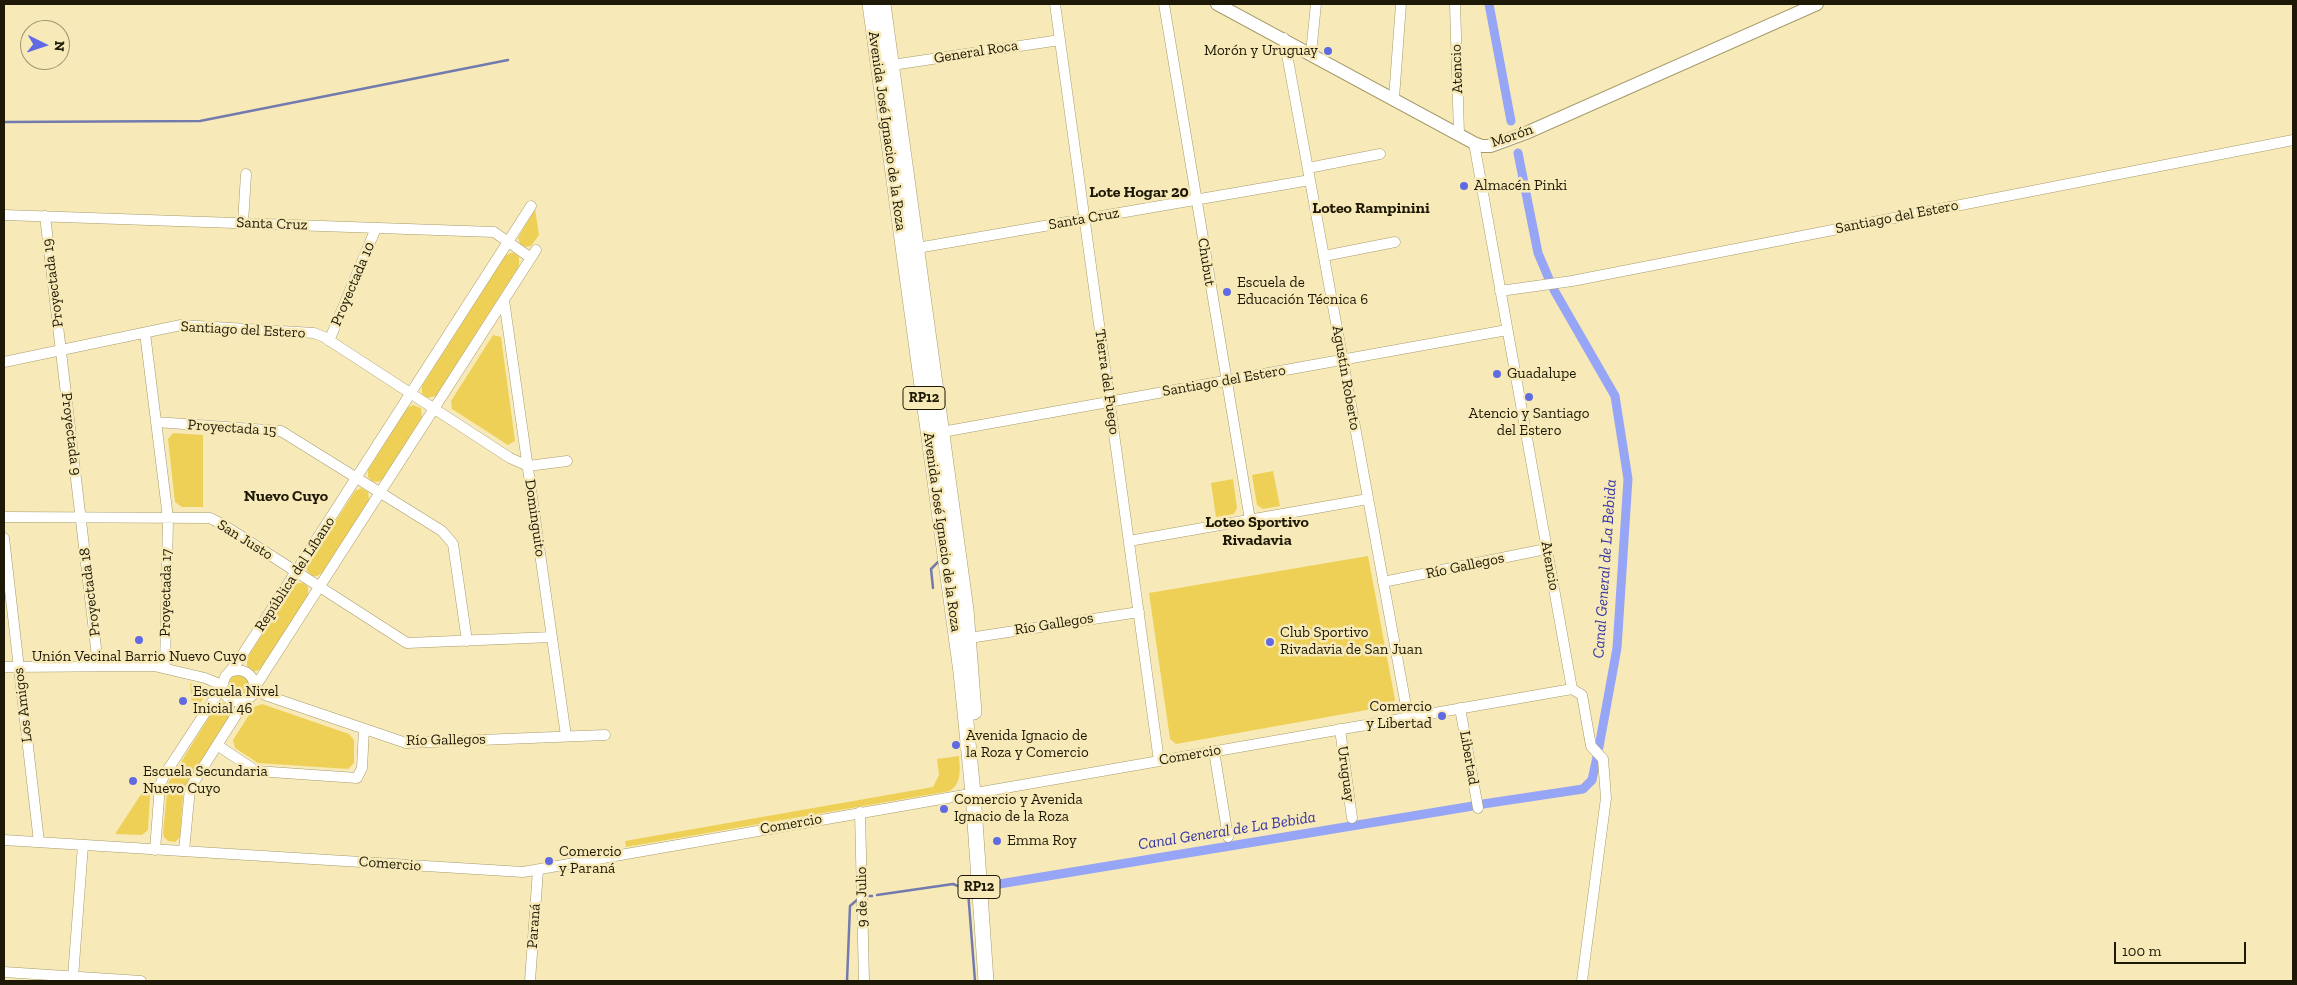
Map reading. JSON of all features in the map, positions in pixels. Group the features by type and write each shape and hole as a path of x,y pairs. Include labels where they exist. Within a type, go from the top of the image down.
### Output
{"main road":[{"name":"Avenida José Ignacio de la Roza","path":"870,4 957,643 973,793 986,981"},
{"name":"Avenida José Ignacio de la Roza","path":"883,4 969,638 976,746 976,775 973,793"}],"street":[{"name":"Tierra del Fuego","path":"1055,4 1159,761"},
{"name":"Chubut","path":"1164,4 1250,520"},
{"name":"Morón","path":"1217,4 1231,7 1482,146 1491,146 1526,133 1817,4"},
{"path":"1312,53 1316,4"},
{"path":"1394,98 1401,4"},
{"name":"Atencio","path":"1455,4 1459,134"},
{"name":"Agustín Roberto","path":"1284,38 1408,717"},
{"name":"General Roca","path":"892,65 1060,40"},
{"name":"Santiago del Estero","path":"1500,291 1572,281 2293,140"},
{"name":"Atencio","path":"1474,142 1572,689 1582,695 1591,746 1603,758 1606,798 1582,981"},
{"path":"1308,168 1380,154"},
{"path":"243,223 246,174"},
{"name":"Santa Cruz","path":"917,248 1310,180"},
{"name":"República del Líbano","path":"155,850 161,780 531,206"},
{"name":"Santa Cruz","path":"4,215 494,232 508,242 534,254"},
{"name":"Proyectada 19","path":"45,216 60,350"},
{"name":"Proyectada 10","path":"329,341 376,228"},
{"path":"1324,256 1395,242"},
{"name":"República del Líbano","path":"184,851 190,788 534,254"},
{"name":"Dominguito","path":"504,300 566,736"},
{"name":"Santiago del Estero","path":"4,362 185,325 314,333 510,458 528,466"},
{"name":"Santiago del Estero","path":"942,432 1507,330"},
{"name":"Proyectada 17","path":"145,332 168,518 165,668"},
{"name":"Proyectada 9","path":"60,350 81,518"},
{"name":"Proyectada 15","path":"156,422 281,430 442,531 450,539 466,641"},
{"path":"528,466 567,461"},
{"path":"1129,541 1368,499"},
{"name":"San Justo","path":"4,517 205,518 217,521 407,643 552,637"},
{"name":"Proyectada 18","path":"81,518 98,665"},
{"name":"Los Amigos","path":"4,538 39,842"},
{"name":"Río Gallegos","path":"1384,582 1546,549"},
{"name":"Río Gallegos","path":"969,638 1139,612"},
{"path":"4,667 18,665 154,666 205,678 222,686 224,695 237,703 251,693 251,676 245,671 237,670 205,678"},
{"name":"Comercio","path":"4,840 523,872 1572,689"},
{"name":"Río Gallegos","path":"251,693 265,695 406,743 605,735"},
{"name":"Libertad","path":"1460,708 1478,808"},
{"path":"217,745 256,771 352,779 357,778 362,772 364,729"},
{"name":"Uruguay","path":"1340,729 1352,818"},
{"path":"1214,751 1228,837"},
{"name":"9 de Julio","path":"860,812 864,981"},
{"path":"73,977 83,845"},
{"name":"Paraná","path":"530,981 538,870"},
{"path":"4,972 141,981"}],"shaded area":[{"path":"535,209 539,235 531,246 525,247 520,244 518,238"},
{"path":"514,253 519,257 519,266 436,396 427,398 422,394 422,386 505,256"},
{"path":"493,335 501,337 515,441 508,445 452,409 451,401"},
{"path":"413,405 421,408 422,417 383,479 378,482 372,481 368,477 368,470 407,408"},
{"path":"173,433 203,435 203,507 182,507 175,502 168,439"},
{"path":"1273,471 1280,506 1263,509 1257,505 1252,475"},
{"path":"1233,479 1237,508 1234,514 1216,517 1211,483"},
{"path":"361,488 368,492 369,500 322,573 312,576 307,571 307,566 355,491"},
{"name":"Club Sportivo Rivadavia de San Juan","path":"1368,556 1395,700 1389,706 1176,744 1170,739 1149,593"},
{"path":"298,583 303,583 308,587 308,596 261,668 257,671 251,671 247,666 247,658 294,586"},
{"path":"235,675 243,675 250,682 250,690 243,697 235,697 228,690 228,682"},
{"path":"190,683 203,687 206,694 193,714"},
{"path":"221,702 230,704 232,714 186,785 183,794 180,837 175,842 168,841 163,833 168,783 216,706"},
{"path":"262,704 349,734 354,740 354,763 348,769 258,763 235,748 233,740 254,707"},
{"path":"959,756 960,771 957,784 950,791 626,847 625,841 933,787 939,775 937,759"},
{"path":"151,779 148,830 142,835 115,834"}],"waterway":[{"name":"Canal General de La Bebida","path":"1489,4 1511,121"},
{"path":"4,122 200,121 508,60"},
{"name":"Canal General de La Bebida","path":"1518,153 1538,253 1549,279"},
{"name":"Canal General de La Bebida","path":"1554,290 1615,396 1628,479 1617,648 1599,747"},
{"path":"933,588 931,569 938,562"},
{"name":"Canal General de La Bebida","path":"1483,804 1583,789 1592,780 1597,757"},
{"name":"Canal General de La Bebida","path":"987,886 1473,806"},
{"path":"877,895 953,884 963,888"},
{"path":"971,888 968,891 975,981"},
{"path":"847,981 850,906 857,900"}],"place":[{"name":"Morón y Uruguay","path":"1328,51"},
{"name":"Almacén Pinki","path":"1464,186"},
{"name":"Escuela de Educación Técnica 6","path":"1227,292"},
{"name":"Guadalupe","path":"1497,374"},
{"name":"Atencio y Santiago del Estero","path":"1529,397"},
{"name":"Unión Vecinal Barrio Nuevo Cuyo","path":"139,640"},
{"name":"Club Sportivo Rivadavia de San Juan","path":"1270,642"},
{"name":"Escuela Nivel Inicial 46","path":"183,701"},
{"name":"Comercio y Libertad","path":"1442,716"},
{"name":"Avenida Ignacio de la Roza y Comercio","path":"956,745"},
{"name":"Escuela Secundaria Nuevo Cuyo","path":"133,781"},
{"name":"Comercio y Avenida Ignacio de la Roza","path":"944,809"},
{"name":"Emma Roy","path":"997,841"},
{"name":"Comercio y Paraná","path":"549,861"}],"district":[{"name":"Lote Hogar 20","path":"1139,192"},
{"name":"Loteo Rampinini","path":"1371,208"},
{"name":"Nuevo Cuyo","path":"286,496"},
{"name":"Loteo Sportivo Rivadavia","path":"1257,531"}]}
